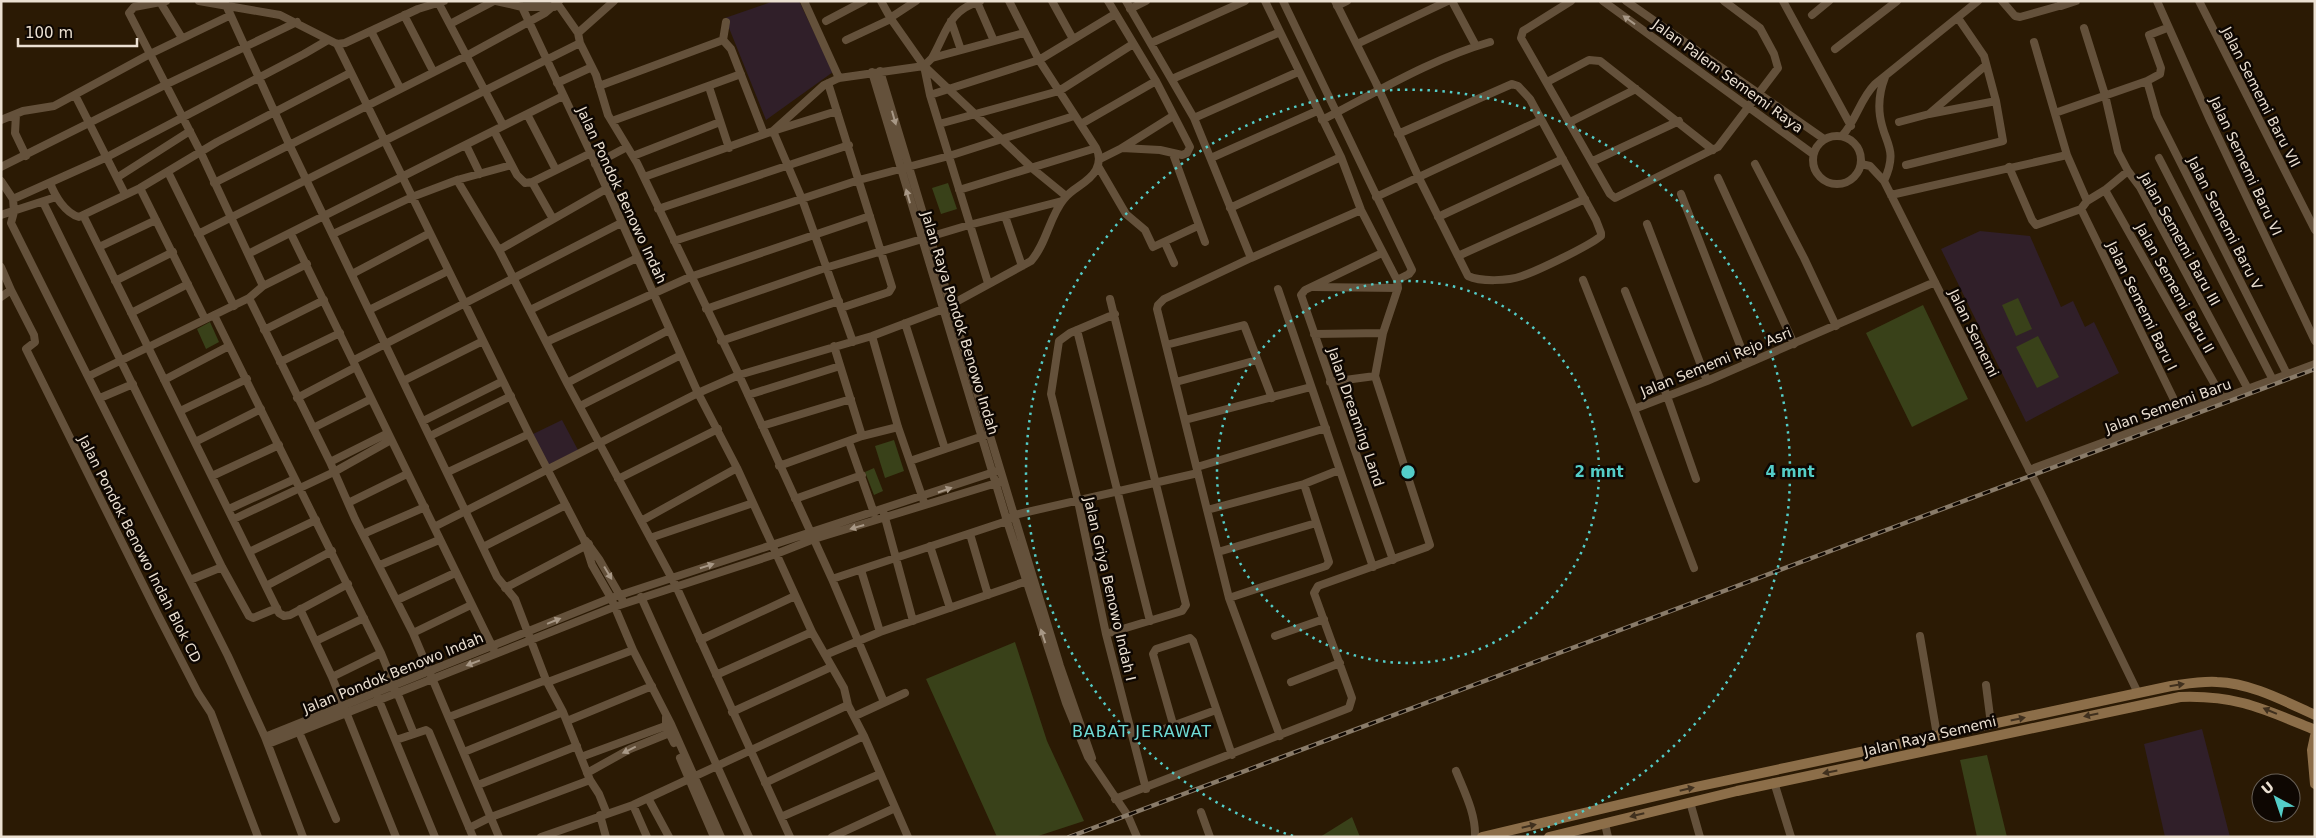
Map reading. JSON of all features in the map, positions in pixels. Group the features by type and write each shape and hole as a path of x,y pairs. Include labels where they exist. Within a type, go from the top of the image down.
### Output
{"main road":[{"name":"Jalan Raya Sememi","path":"1482,837 1686,789 2171,686 2218,682 2248,688 2315,715"},
{"name":"Jalan Raya Sememi","path":"1549,837 1607,831 1692,807 1861,765 2149,702 2191,696 2216,697 2244,702 2315,730"},
{"path":"1963,730 1966,741"},
{"path":"2315,736 2312,750 2315,784"},
{"path":"1858,753 1861,765"}],"street":[{"path":"166,1 130,9 129,14 200,151 264,286"},
{"path":"199,1 280,15 337,44 345,43 404,15 441,2 450,24 503,126"},
{"path":"450,24 495,1 522,7 557,4"},
{"path":"578,33 614,1"},
{"path":"804,1 839,78"},
{"path":"826,21 864,1"},
{"path":"881,1 891,19 924,66 1064,198"},
{"path":"846,40 891,19 916,1"},
{"path":"1009,1 1039,60 1096,148 1099,162 1126,214 1144,230 1153,247 1198,226"},
{"path":"1052,1 1073,39"},
{"path":"1108,1 1156,81 1190,147 1185,154 1173,154 1160,150 1122,148"},
{"path":"1146,1 1128,5 1194,118 1251,258"},
{"path":"1151,43 1245,1"},
{"path":"1265,1 1298,72 1323,119 1361,210 1382,253 1402,280"},
{"path":"1115,800 1232,756 1349,708 1352,698 1314,593 1318,586 1427,547 1430,542 1375,376 1383,333 1402,280 1412,270 1335,113 1283,1"},
{"path":"1347,1 1336,4 1379,89 1398,134 1466,273 1473,278 1499,279 1522,276 1599,238 1601,232 1596,220 1541,120 1524,92 1512,84 1398,134"},
{"path":"1357,44 1448,1"},
{"path":"1452,1 1476,46"},
{"path":"1571,1 1523,31 1521,38 1593,161 1610,194 1618,198 1713,150 1722,142 1757,93 1778,68 1777,61 1758,26 1724,1"},
{"name":"Jalan Palem Sememi Raya","path":"1603,1 1813,154"},
{"name":"Jalan Palem Sememi Raya","path":"1626,1 1824,139"},
{"path":"1783,1 1851,126"},
{"path":"1812,15 1829,1"},
{"path":"1835,49 1897,1"},
{"path":"1964,1 1970,8"},
{"path":"1842,136 1851,126 1869,90 1978,1"},
{"path":"2002,1 2017,17 2076,1"},
{"name":"Jalan Sememi Baru VI","path":"2157,1 2167,28 2315,341"},
{"name":"Jalan Sememi Baru VII","path":"2199,1 2315,230"},
{"path":"160,2 182,38"},
{"path":"773,131 828,83 839,78 924,66 932,58 958,11 979,2 994,41"},
{"path":"557,4 578,33 580,43 599,86 605,108 627,148 634,156 690,277 739,375 778,466 832,579 884,702"},
{"path":"214,184 289,144 466,56 557,4"},
{"path":"226,6 289,144 466,509 497,577 515,599 547,681 567,721 588,776 599,794 604,815 606,837"},
{"name":"Jalan Pondok Benowo Indah","path":"522,7 596,164 698,393 737,468 771,546"},
{"path":"930,95 1039,60 1115,14"},
{"path":"404,15 433,71"},
{"path":"1,120 16,114 47,109 150,54 230,16"},
{"path":"1906,165 2001,143 2004,137 1981,52 1958,18"},
{"path":"951,21 961,50"},
{"path":"1,167 297,22"},
{"path":"723,40 726,22"},
{"name":"Jalan Sememi Baru III","path":"2084,28 2105,95 2118,152 2128,171 2140,187 2248,389"},
{"path":"2055,114 2147,81 2160,74 2162,70 2149,35 2167,28"},
{"path":"371,31 400,88"},
{"path":"932,58 1024,32"},
{"path":"1172,79 1280,32"},
{"path":"13,199 107,157 328,40"},
{"path":"723,40 731,49 764,134"},
{"path":"599,86 723,40"},
{"path":"1323,119 1379,89 1460,52 1490,42"},
{"path":"2034,42 2067,155 2087,201"},
{"path":"198,234 580,43"},
{"path":"337,44 546,470 586,543 625,603"},
{"path":"939,124 1059,91 1133,44"},
{"path":"1547,82 1589,60 1596,60 1603,63 1713,150"},
{"path":"1929,114 1986,65"},
{"path":"924,66 930,95 958,190 988,283"},
{"path":"557,83 592,67"},
{"name":"Jalan Raya Pondok Benowo Indah","path":"880,71 921,239 986,436"},
{"name":"Jalan Raya Pondok Benowo Indah","path":"872,72 951,303 996,472 1014,515 1030,580 1082,745 1115,800 1128,816 1137,837"},
{"path":"1194,118 1298,72"},
{"path":"50,183 56,197 74,215 83,215 140,188 200,151 350,73"},
{"path":"612,121 741,74"},
{"path":"1884,181 1891,154 1880,116 1879,95 1885,77"},
{"path":"1081,124 1156,81"},
{"name":"Jalan Sememi Baru V","path":"2147,81 2157,116 2288,374"},
{"path":"721,341 891,291 849,145 828,83"},
{"path":"709,87 729,148"},
{"path":"1570,122 1636,89"},
{"path":"75,95 125,194"},
{"path":"248,254 403,178 563,96"},
{"path":"1899,122 1929,114 1996,102"},
{"path":"644,177 764,134 837,111"},
{"path":"1211,158 1318,111"},
{"path":"16,114 15,133 26,156"},
{"path":"527,114 556,170"},
{"path":"674,241 859,180 949,156 1074,116"},
{"path":"706,309 825,268 1064,198 1087,181 1099,162 1174,116"},
{"path":"1376,196 1541,120"},
{"path":"1593,161 1678,121"},
{"path":"634,156 720,122"},
{"path":"118,177 190,131"},
{"path":"494,131 511,165 525,183 532,182 590,153"},
{"path":"773,131 802,199 825,268 853,342"},
{"path":"1842,136 1850,140 1858,148 1861,164 1859,171 1847,182 1832,184 1818,177 1814,170 1813,154 1819,143 1824,139 1842,136"},
{"path":"466,145 480,174"},
{"path":"658,209 849,145"},
{"path":"596,164 627,148"},
{"path":"958,190 1033,169 1096,148"},
{"path":"1173,154 1205,242"},
{"path":"1892,195 2067,155"},
{"path":"1230,208 1340,157"},
{"path":"2159,158 2273,380"},
{"path":"1438,217 1563,159"},
{"path":"1755,164 1804,258 1836,326"},
{"name":"Jalan Sememi","path":"1861,164 1870,166 1884,181 1892,195 2043,497 2138,693"},
{"path":"333,234 412,197 457,180 511,165"},
{"path":"2009,168 2034,224 2040,225 2081,209 2087,201 2106,190 2128,171"},
{"path":"168,172 234,306"},
{"path":"1718,178 1794,344"},
{"path":"457,180 499,250 567,383 672,578 790,837"},
{"path":"1,181 13,199 14,212 11,223 190,580 266,741 303,837"},
{"path":"532,182 553,219"},
{"path":"140,188 205,319"},
{"path":"499,250 606,189"},
{"name":"Jalan Sememi Baru II","path":"2106,190 2223,399"},
{"path":"1681,194 1748,363"},
{"path":"1,215 56,197"},
{"path":"434,526 698,393 739,375 872,336 943,308 1031,261 1040,248 1064,198"},
{"path":"1458,256 1585,199"},
{"path":"43,202 222,567 250,617 278,610"},
{"name":"Jalan Sememi Baru I","path":"2081,209 2181,414"},
{"path":"1280,736 1229,598 1157,309 1161,301 1251,258 1361,210"},
{"path":"83,215 278,610 284,616 288,616 348,584"},
{"path":"546,342 690,277 870,216"},
{"path":"1005,216 1022,266"},
{"path":"99,246 156,220"},
{"path":"297,398 355,364 386,343 465,305 513,278 621,223"},
{"path":"1647,224 1707,381"},
{"path":"352,274 430,233"},
{"path":"291,234 496,655"},
{"path":"1165,243 1174,263"},
{"path":"115,281 172,252"},
{"path":"1310,287 1382,253"},
{"path":"530,310 637,258"},
{"path":"89,376 234,306 249,298 264,286 307,264"},
{"path":"1,267 11,290 1,297"},
{"path":"369,310 448,270"},
{"path":"1310,287 1402,280"},
{"path":"1582,280 1634,409"},
{"name":"Jalan Sememi Rejo Asri","path":"1694,568 1634,409 1707,381 1936,282"},
{"path":"131,313 188,284"},
{"name":"Jalan Dreaming Land","path":"1310,287 1301,294 1390,561"},
{"path":"1278,289 1339,470 1375,566"},
{"name":"Jalan Pondok Benowo Indah Blok CD","path":"11,290 36,339 26,349 198,693 211,713 258,837"},
{"path":"1625,291 1667,396 1696,479"},
{"path":"249,298 330,462 363,534 413,632 499,837"},
{"path":"1106,634 1182,611 1186,605 1110,299"},
{"path":"264,330 324,300"},
{"path":"1114,314 1077,330 1150,621"},
{"path":"214,316 348,584 397,689 414,734"},
{"path":"905,323 945,450"},
{"path":"1166,345 1242,324 1246,327 1272,398"},
{"path":"567,383 669,330"},
{"name":"Jalan Griya Benowo Indah I","path":"1077,330 1058,342 1055,378 1051,394 1078,501 1106,634 1146,789"},
{"path":"280,362 340,333"},
{"path":"1314,334 1383,333"},
{"path":"872,336 898,427 924,501"},
{"path":"404,381 483,341"},
{"path":"164,380 229,346"},
{"path":"834,346 862,436"},
{"path":"580,406 681,354"},
{"path":"1176,382 1257,360"},
{"name":"Jalan Sememi Baru","path":"2029,470 2315,364"},
{"path":"748,395 840,366"},
{"path":"1330,382 1375,376"},
{"path":"180,411 247,379"},
{"path":"423,421 503,381"},
{"path":"100,398 133,384"},
{"path":"1185,420 1312,387"},
{"path":"430,436 511,396"},
{"path":"313,428 371,399"},
{"path":"762,426 851,399"},
{"path":"195,442 261,409"},
{"path":"778,466 862,436 898,427"},
{"path":"832,579 1007,521 1014,515 1078,501 1198,470 1326,428"},
{"path":"618,479 718,429"},
{"path":"448,472 529,434"},
{"path":"910,461 986,436"},
{"path":"330,462 390,437"},
{"path":"229,509 297,483 334,472 390,437"},
{"path":"849,442 874,513"},
{"path":"212,476 279,446"},
{"path":"641,521 737,468"},
{"path":"1207,510 1304,484 1339,470"},
{"name":"Jalan Pondok Benowo Indah","path":"431,676 492,647 611,598 771,546 812,536 924,501 996,472"},
{"path":"348,503 407,474"},
{"path":"795,499 862,475"},
{"name":"Jalan Pondok Benowo Indah","path":"924,501 1000,482"},
{"name":"Jalan Raya Pondok Benowo Indah","path":"1000,482 1007,521 1030,580"},
{"path":"234,519 297,483"},
{"path":"1229,598 1326,566 1329,560 1304,484"},
{"path":"650,538 753,503"},
{"path":"483,547 566,505"},
{"path":"363,534 425,507"},
{"name":"Jalan Pondok Benowo Indah","path":"266,741 431,676 496,655 641,597 776,554 812,536 874,513 884,514"},
{"path":"884,514 913,621"},
{"path":"249,552 316,520"},
{"path":"1218,552 1316,524"},
{"path":"970,534 988,594"},
{"path":"380,565 439,540"},
{"path":"505,588 586,543"},
{"path":"586,543 592,565 611,598 666,716 714,837"},
{"path":"771,546 812,632 844,688 848,705 855,716 908,837"},
{"path":"930,546 950,608"},
{"path":"266,586 332,551"},
{"path":"190,580 222,567"},
{"path":"861,570 880,632"},
{"path":"397,600 455,573"},
{"path":"825,655 880,632 1030,580"},
{"path":"700,640 795,596"},
{"path":"641,597 749,837"},
{"path":"413,632 471,605"},
{"path":"300,609 332,677 396,837"},
{"path":"316,641 364,618"},
{"path":"1275,636 1324,619"},
{"path":"716,676 812,632"},
{"path":"1920,636 1937,735"},
{"path":"1173,724 1153,654 1156,649 1191,638 1232,756"},
{"path":"450,717 634,650"},
{"path":"332,677 381,653"},
{"path":"1291,682 1340,663"},
{"path":"732,712 831,667"},
{"path":"1986,685 1992,724"},
{"path":"567,721 652,686"},
{"path":"855,716 905,693"},
{"path":"378,697 435,837"},
{"path":"541,837 633,805 848,705"},
{"name":"Jalan Pondok Benowo Indah","path":"266,741 299,732 345,710"},
{"path":"1156,732 1173,724 1216,710"},
{"path":"464,752 563,712"},
{"path":"581,757 670,729"},
{"path":"469,828 588,776 630,749 670,729"},
{"path":"299,732 336,819"},
{"path":"396,740 414,734 429,732 473,837"},
{"path":"765,783 864,736"},
{"path":"478,785 577,746"},
{"path":"1456,771 1467,797 1476,827 1475,837"},
{"path":"781,818 880,774"},
{"path":"691,779 721,837"},
{"path":"1776,787 1791,837"},
{"path":"648,798 669,837"},
{"path":"633,805 647,837"},
{"path":"1692,807 1700,837"},
{"path":"832,837 895,808"},
{"path":"1201,812 1210,837"}],"shaded area":[{"path":"774,1 799,1 833,72 766,120 725,18"},
{"path":"1980,231 2030,236 2061,307 2073,301 2085,327 2094,322 2119,373 2026,422 1941,249"},
{"path":"562,420 578,450 546,466 531,435"},
{"path":"2202,729 2230,837 2165,837 2144,744"}],"green space":[{"path":"948,183 957,209 941,214 932,188"},
{"path":"2018,298 2032,329 2016,336 2002,305"},
{"path":"1923,305 1968,399 1912,427 1866,333"},
{"path":"210,322 219,342 206,349 197,329"},
{"path":"2038,336 2059,377 2037,388 2016,347"},
{"path":"894,440 904,471 885,478 875,446"},
{"path":"874,468 883,491 874,495 865,472"},
{"path":"1015,642 1047,741 1084,821 1035,837 997,837 926,679"},
{"path":"1987,755 2007,837 1977,837 1960,760"},
{"path":"1352,817 1360,837 1320,837"}],"railway":[{"path":"1069,837 2315,369"}],"district":[{"name":"BABAT JERAWAT","path":"1142,731"}]}
